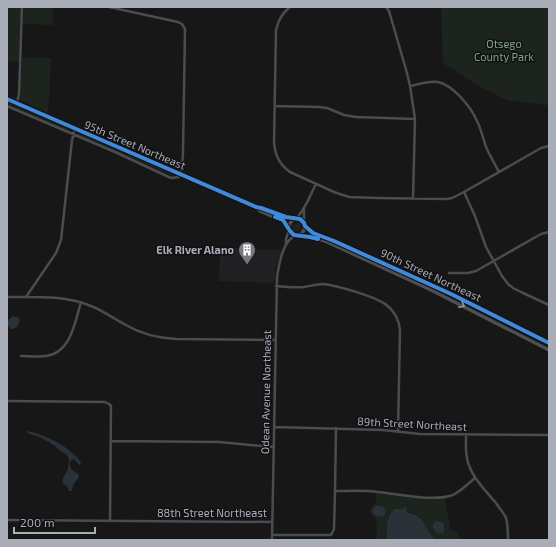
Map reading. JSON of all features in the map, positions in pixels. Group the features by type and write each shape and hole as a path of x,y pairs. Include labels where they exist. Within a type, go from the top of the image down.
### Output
{"main road":[{"name":"95th Street Northeast","path":"7,99 256,207"},
{"path":"256,207 286,217 300,219 305,225 303,232 298,235 292,233 283,220 260,211 256,207"},
{"path":"289,230 289,224 295,218"},
{"name":"90th Street Northeast","path":"305,225 313,233 334,240 444,291 549,343"},
{"name":"90th Street Northeast","path":"298,235 310,236 325,241 429,289 549,350"}],"street":[{"path":"18,103 22,7"},
{"path":"7,106 171,178 179,177 183,153 185,29 178,22 109,7"},
{"path":"386,7 389,11 410,86 415,119 414,199"},
{"path":"289,8 284,12 279,20 276,30 274,146 278,160 290,172 349,197 449,199 541,148 549,146"},
{"path":"410,86 432,82 442,83 454,91 470,109 477,120 486,146 499,172"},
{"path":"275,106 326,108 356,118 415,119"},
{"path":"26,298 56,253 61,240 73,134 75,128"},
{"path":"295,218 298,217 304,208 316,184"},
{"path":"464,192 475,216 483,241 493,262 508,284 513,288 549,305"},
{"path":"304,208 305,225"},
{"name":"Odean Avenue Northeast","path":"286,245 289,230"},
{"path":"449,273 472,272 493,262 541,234 549,232"},
{"name":"Odean Avenue Northeast","path":"272,540 276,277 278,266 286,245 291,238 298,235"},
{"path":"276,286 303,287 323,284 336,286 377,298 391,309 400,325 398,432"},
{"path":"7,298 65,298 81,302 101,310 124,325 140,332 160,337 176,339 275,340"},
{"path":"21,356 51,355 64,346 69,340 81,302"},
{"path":"7,401 105,402 110,405 112,408 110,521"},
{"name":"89th Street Northeast","path":"274,427 383,430 420,434 549,435"},
{"path":"336,428 335,491 370,491 413,496 442,497 458,492 475,478"},
{"path":"466,434 466,456 470,468 475,478 500,508 506,518 508,540"},
{"path":"111,441 230,442 273,447"},
{"name":"88th Street Northeast","path":"272,535 328,536 331,534 334,529 335,491"},
{"name":"88th Street Northeast","path":"7,520 272,522"}],"shaded area":[{"path":"220,248 282,250 276,266 274,283 219,281"},
{"path":"13,316 20,320 17,327 11,329 7,324 8,320"},
{"path":"28,431 58,442 76,456 81,462 80,465 74,459 70,461 71,468 78,474 79,477 73,485 72,491 69,491 67,486 63,484 63,478 68,469 69,460 66,454 50,443 30,434 27,432"},
{"path":"376,506 384,508 385,515 379,517 374,515 372,511"},
{"path":"405,506 407,512 421,519 431,536 436,540 387,540 387,523 390,515 395,509 403,509"},
{"path":"436,521 444,524 443,533 437,533 433,528 433,524"}],"green space":[{"path":"7,7 21,7 19,62 7,61"},
{"path":"24,7 53,7 53,25 23,24"},
{"name":"Otsego County Park","path":"441,7 549,7 549,105 507,100 477,85 443,63"},
{"path":"22,57 51,58 48,114 20,100"},
{"path":"7,101 70,129 71,131 70,132 7,104"},
{"path":"78,132 176,175 171,175 77,135 76,134"},
{"path":"297,222 302,227 297,232 292,227"},
{"path":"376,493 413,498 445,498 450,528 458,533 460,540 436,540 431,537 421,519 407,511 406,506 403,509 398,509 389,514 387,540 375,540 377,534 376,520 370,512 376,503"}],"cycle path":[{"path":"7,99 256,207 286,217 300,219 313,233 451,294 549,343"},
{"path":"275,217 283,220 294,235 318,239"}],"place":[{"name":"Elk River Alano","path":"247,265"}]}
